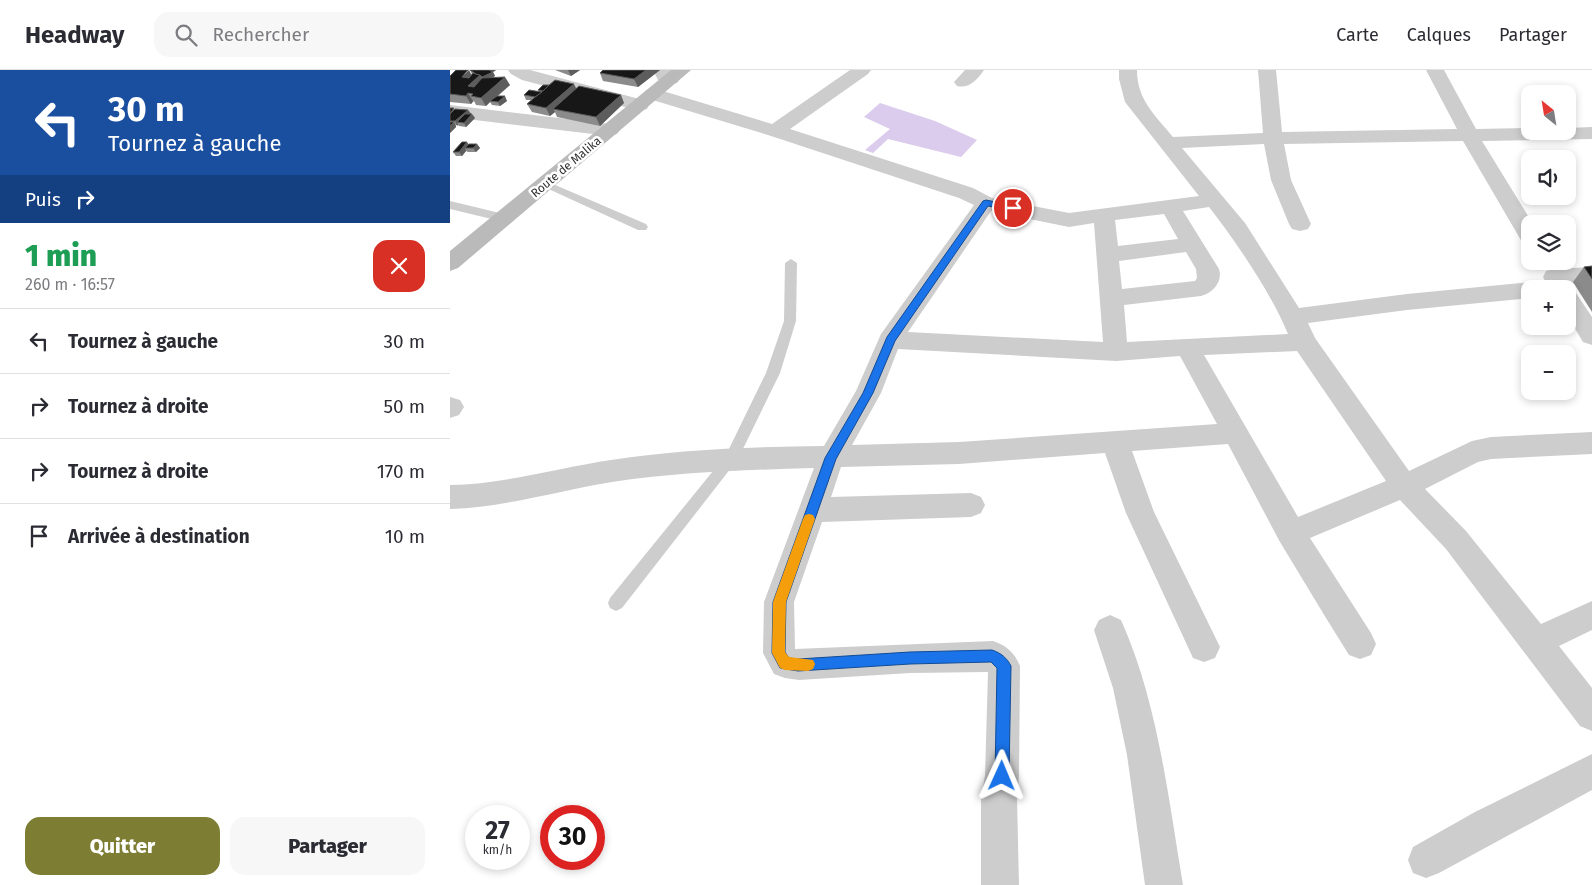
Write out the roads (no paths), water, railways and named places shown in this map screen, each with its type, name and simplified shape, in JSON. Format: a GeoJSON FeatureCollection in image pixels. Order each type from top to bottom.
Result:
{"type":"FeatureCollection","features":[{"type":"Feature","properties":{"kind":"main road","name":"Route de Malika"},"geometry":{"type":"LineString","coordinates":[[450,263],[610,130],[673,73]]}},
{"type":"Feature","properties":{"kind":"street"},"geometry":{"type":"LineString","coordinates":[[516,70],[528,76],[646,99],[775,131],[896,172],[966,193],[986,202],[1069,220],[1214,200]]}},
{"type":"Feature","properties":{"kind":"street"},"geometry":{"type":"LineString","coordinates":[[775,131],[862,70]]}},
{"type":"Feature","properties":{"kind":"street"},"geometry":{"type":"LineString","coordinates":[[1128,70],[1128,79],[1134,102],[1237,228],[1293,317],[1304,342],[1404,486],[1456,540],[1537,641],[1592,714]]}},
{"type":"Feature","properties":{"kind":"street"},"geometry":{"type":"LineString","coordinates":[[1267,70],[1272,138],[1282,180],[1300,224]]}},
{"type":"Feature","properties":{"kind":"street"},"geometry":{"type":"LineString","coordinates":[[1434,70],[1470,136],[1521,222]]}},
{"type":"Feature","properties":{"kind":"street"},"geometry":{"type":"LineString","coordinates":[[450,111],[610,130]]}},
{"type":"Feature","properties":{"kind":"street"},"geometry":{"type":"LineString","coordinates":[[1168,143],[1272,138],[1592,133]]}},
{"type":"Feature","properties":{"kind":"street"},"geometry":{"type":"LineString","coordinates":[[986,202],[890,340],[868,393],[830,458],[779,602],[779,653],[785,663],[798,665],[910,658],[992,656],[1004,666],[1002,776],[999,798],[1000,885]]}},
{"type":"Feature","properties":{"kind":"street"},"geometry":{"type":"LineString","coordinates":[[1112,298],[1201,288],[1209,281],[1210,275],[1170,207]]}},
{"type":"Feature","properties":{"kind":"street"},"geometry":{"type":"LineString","coordinates":[[1104,216],[1116,352]]}},
{"type":"Feature","properties":{"kind":"street"},"geometry":{"type":"LineString","coordinates":[[1108,255],[1193,244]]}},
{"type":"Feature","properties":{"kind":"street"},"geometry":{"type":"LineString","coordinates":[[1572,280],[1592,275]]}},
{"type":"Feature","properties":{"kind":"street"},"geometry":{"type":"LineString","coordinates":[[1293,317],[1407,302],[1521,291]]}},
{"type":"Feature","properties":{"kind":"street"},"geometry":{"type":"LineString","coordinates":[[1576,312],[1592,335]]}},
{"type":"Feature","properties":{"kind":"street"},"geometry":{"type":"LineString","coordinates":[[890,340],[1116,352],[1154,348],[1304,342]]}},
{"type":"Feature","properties":{"kind":"street"},"geometry":{"type":"LineString","coordinates":[[1188,348],[1237,433],[1290,533],[1321,586],[1360,644]]}},
{"type":"Feature","properties":{"kind":"street"},"geometry":{"type":"LineString","coordinates":[[450,497],[483,496],[612,471],[731,459],[830,458],[959,453],[1237,433]]}},
{"type":"Feature","properties":{"kind":"street"},"geometry":{"type":"LineString","coordinates":[[1115,442],[1140,513],[1204,646]]}},
{"type":"Feature","properties":{"kind":"street"},"geometry":{"type":"LineString","coordinates":[[1290,533],[1404,486],[1472,452],[1491,448],[1592,443]]}},
{"type":"Feature","properties":{"kind":"street"},"geometry":{"type":"LineString","coordinates":[[812,510],[970,505]]}},
{"type":"Feature","properties":{"kind":"street"},"geometry":{"type":"LineString","coordinates":[[1537,641],[1592,615]]}},
{"type":"Feature","properties":{"kind":"street"},"geometry":{"type":"LineString","coordinates":[[1110,630],[1129,688],[1144,755],[1164,885]]}},
{"type":"Feature","properties":{"kind":"street"},"geometry":{"type":"LineString","coordinates":[[1426,860],[1488,825],[1592,771]]}},
{"type":"Feature","properties":{"kind":"lane"},"geometry":{"type":"LineString","coordinates":[[546,184],[642,227]]}},
{"type":"Feature","properties":{"kind":"lane"},"geometry":{"type":"LineString","coordinates":[[450,205],[504,218]]}},
{"type":"Feature","properties":{"kind":"lane"},"geometry":{"type":"LineString","coordinates":[[616,603],[731,459],[773,373],[790,321],[791,263]]}}]}
